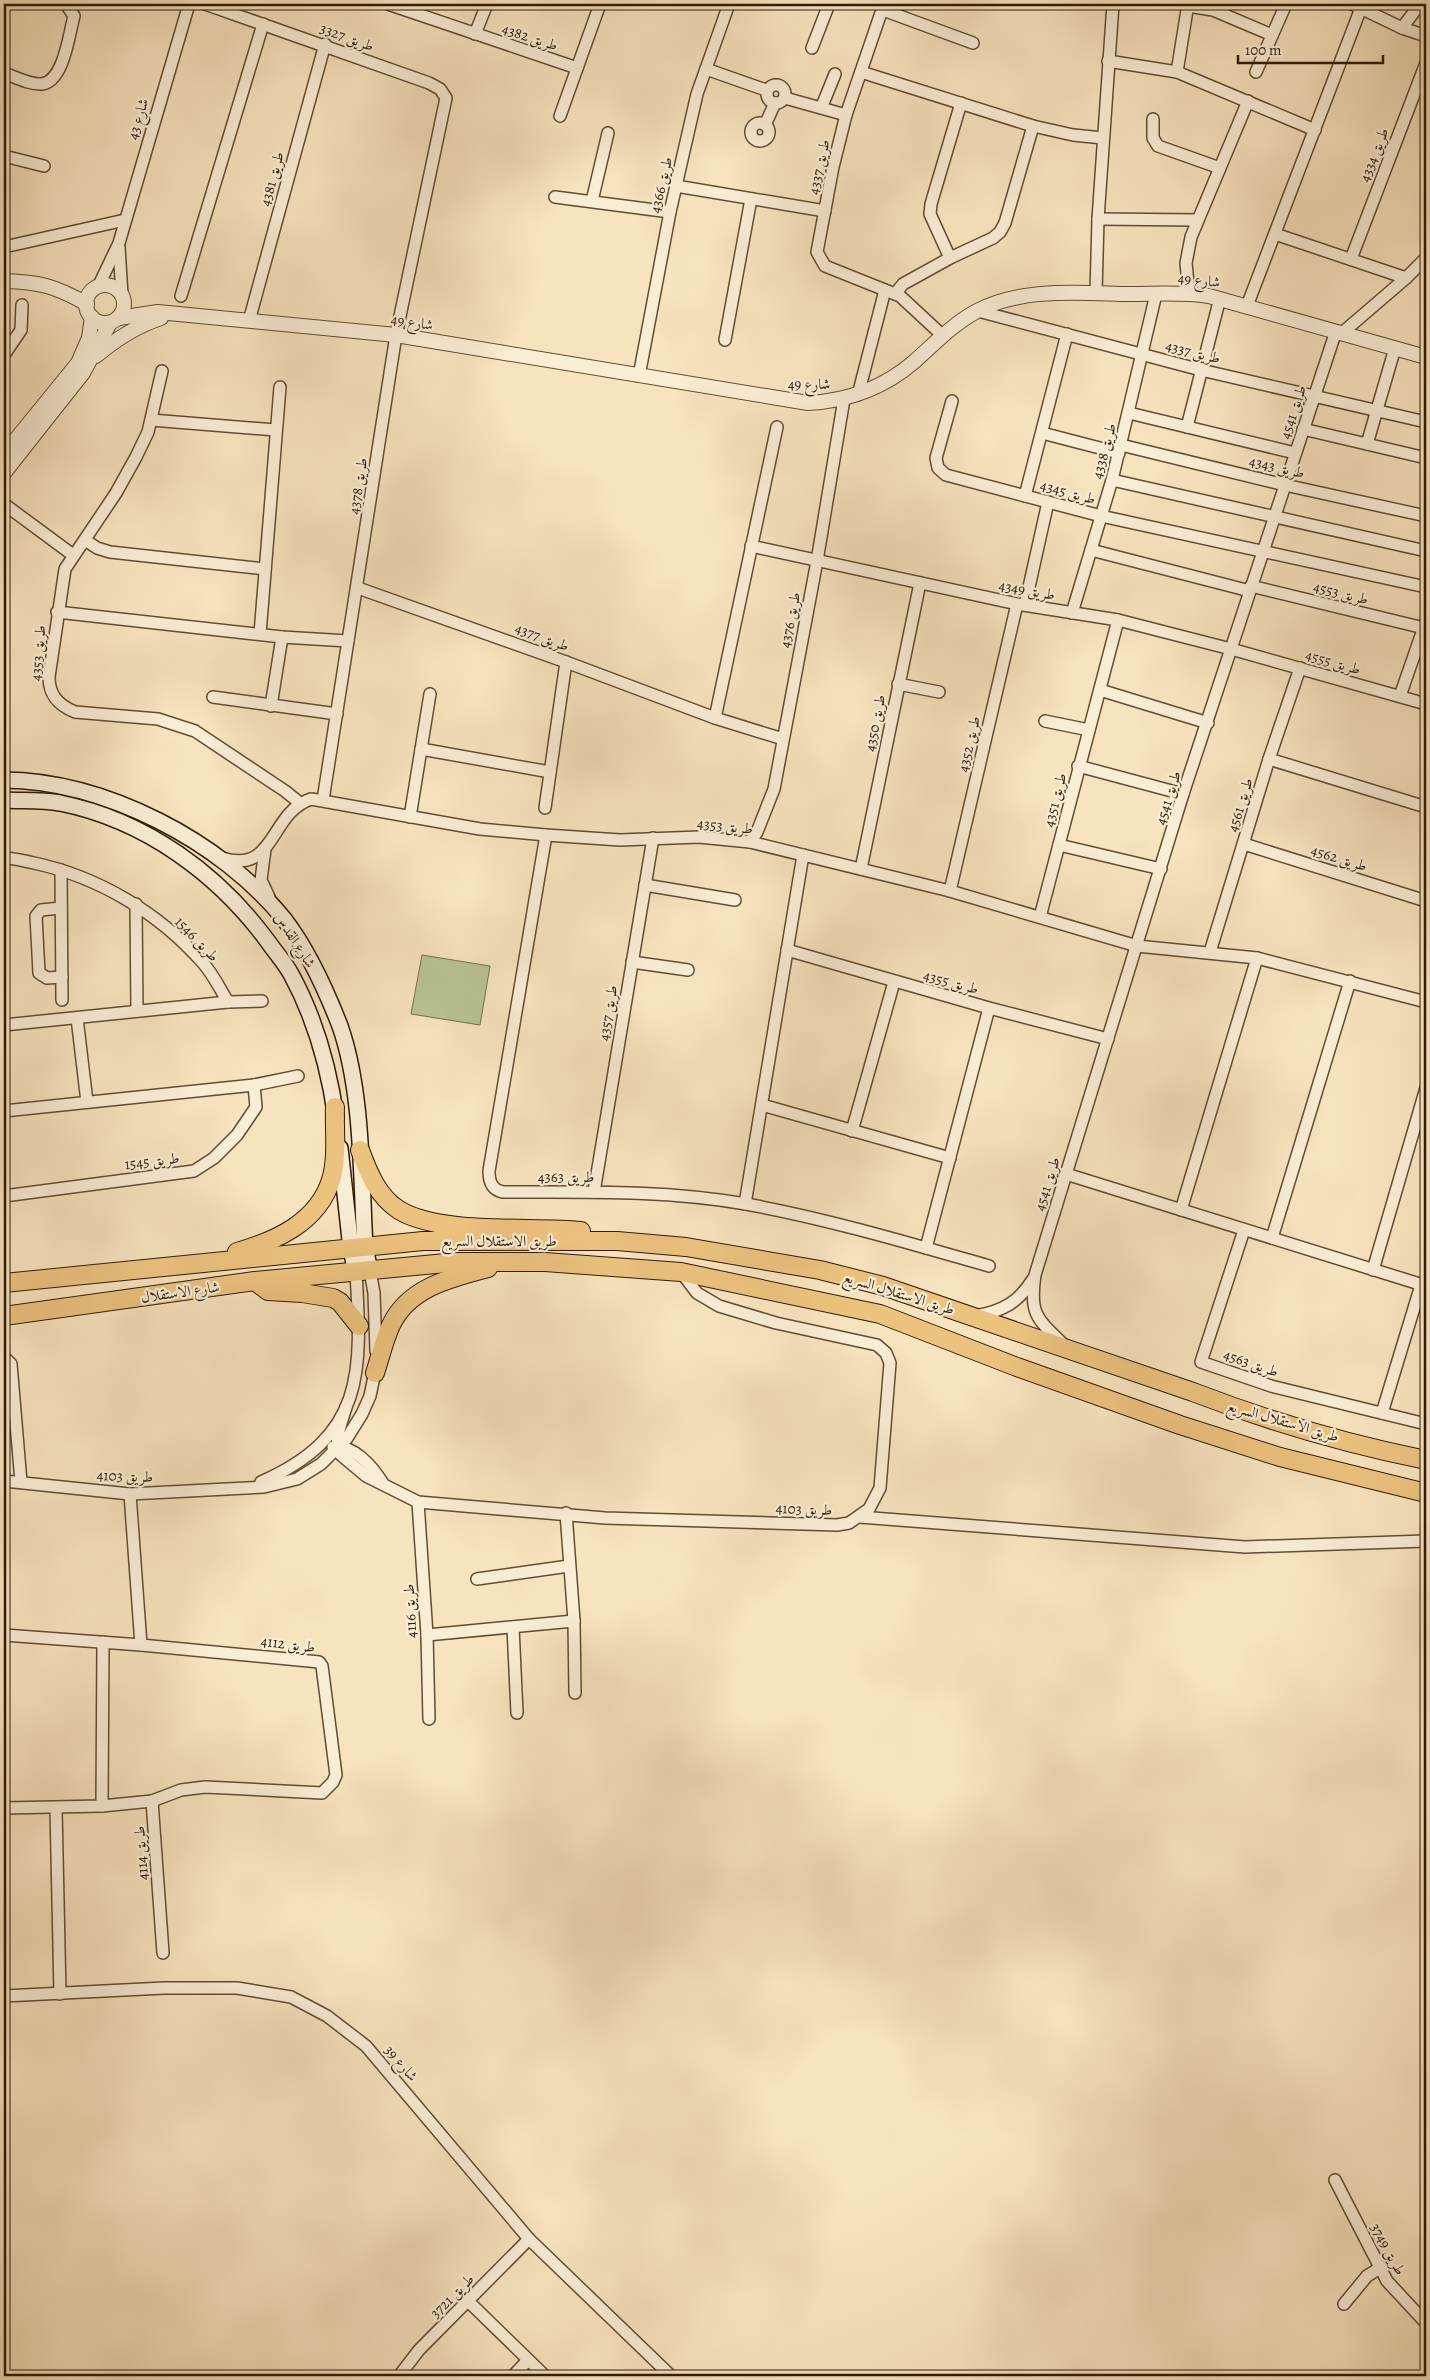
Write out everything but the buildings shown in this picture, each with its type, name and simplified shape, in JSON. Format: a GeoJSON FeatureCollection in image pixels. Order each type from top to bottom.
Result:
{"type":"FeatureCollection","features":[{"type":"Feature","properties":{"kind":"main road","name":"شارع القدس"},"geometry":{"type":"LineString","coordinates":[[4,780],[59,787],[114,801],[163,822],[218,856],[236,870],[285,920],[312,962],[340,1027],[357,1102],[360,1150],[358,1248]]}},
{"type":"Feature","properties":{"kind":"main road","name":"شارع القدس"},"geometry":{"type":"LineString","coordinates":[[4,800],[59,803],[109,816],[154,838],[210,876],[250,917],[291,973],[318,1034],[334,1107],[363,1272]]}},
{"type":"Feature","properties":{"kind":"main road"},"geometry":{"type":"LineString","coordinates":[[218,1262],[237,1252],[261,1245],[281,1236],[302,1222],[320,1202],[331,1180],[334,1107]]}},
{"type":"Feature","properties":{"kind":"main road"},"geometry":{"type":"LineString","coordinates":[[360,1150],[374,1184],[398,1210],[421,1220],[456,1225],[549,1228],[594,1232],[617,1241]]}},
{"type":"Feature","properties":{"kind":"main road","name":"طريق الاستقلال السريع"},"geometry":{"type":"LineString","coordinates":[[358,1248],[455,1240],[617,1241],[686,1247],[820,1270],[883,1286],[1242,1411],[1393,1453],[1426,1460]]}},
{"type":"Feature","properties":{"kind":"main road","name":"شارع الاستقلال"},"geometry":{"type":"LineString","coordinates":[[4,1283],[358,1248]]}},
{"type":"Feature","properties":{"kind":"main road"},"geometry":{"type":"LineString","coordinates":[[376,1373],[391,1325],[398,1314],[413,1298],[442,1281],[511,1260]]}},
{"type":"Feature","properties":{"kind":"main road","name":"طريق الاستقلال السريع"},"geometry":{"type":"LineString","coordinates":[[363,1272],[457,1262],[511,1260],[681,1272],[880,1314],[1017,1368],[1180,1425],[1280,1457],[1426,1493]]}},
{"type":"Feature","properties":{"kind":"main road","name":"شارع الاستقلال"},"geometry":{"type":"LineString","coordinates":[[4,1316],[255,1282],[363,1272]]}},
{"type":"Feature","properties":{"kind":"main road"},"geometry":{"type":"LineString","coordinates":[[255,1282],[268,1291],[332,1298],[340,1302],[359,1326]]}},
{"type":"Feature","properties":{"kind":"street"},"geometry":{"type":"LineString","coordinates":[[4,73],[34,83],[41,84],[52,81],[59,71],[74,16],[66,4]]}},
{"type":"Feature","properties":{"kind":"street","name":"شارع 43"},"geometry":{"type":"LineString","coordinates":[[97,288],[119,243],[189,4]]}},
{"type":"Feature","properties":{"kind":"street","name":"طريق 3327"},"geometry":{"type":"LineString","coordinates":[[205,4],[325,44],[429,83],[440,89],[446,98],[396,335]]}},
{"type":"Feature","properties":{"kind":"street","name":"طريق 4382"},"geometry":{"type":"LineString","coordinates":[[388,4],[577,68]]}},
{"type":"Feature","properties":{"kind":"street"},"geometry":{"type":"LineString","coordinates":[[475,34],[487,4]]}},
{"type":"Feature","properties":{"kind":"street"},"geometry":{"type":"LineString","coordinates":[[560,116],[600,4]]}},
{"type":"Feature","properties":{"kind":"street","name":"طريق 4366"},"geometry":{"type":"LineString","coordinates":[[640,376],[670,212],[697,94],[729,4]]}},
{"type":"Feature","properties":{"kind":"street"},"geometry":{"type":"LineString","coordinates":[[812,48],[829,4]]}},
{"type":"Feature","properties":{"kind":"street"},"geometry":{"type":"LineString","coordinates":[[1096,293],[1098,219],[1113,4]]}},
{"type":"Feature","properties":{"kind":"street"},"geometry":{"type":"LineString","coordinates":[[1256,72],[1286,4]]}},
{"type":"Feature","properties":{"kind":"street"},"geometry":{"type":"LineString","coordinates":[[1402,28],[1420,4]]}},
{"type":"Feature","properties":{"kind":"street"},"geometry":{"type":"LineString","coordinates":[[1177,72],[1188,5],[1213,10],[1272,35]]}},
{"type":"Feature","properties":{"kind":"street"},"geometry":{"type":"LineString","coordinates":[[1247,306],[1315,130],[1356,6],[1402,28],[1426,36]]}},
{"type":"Feature","properties":{"kind":"street"},"geometry":{"type":"LineString","coordinates":[[884,7],[972,43]]}},
{"type":"Feature","properties":{"kind":"street","name":"طريق 4337"},"geometry":{"type":"LineString","coordinates":[[884,7],[846,115],[825,210],[818,252],[825,266],[904,299],[942,335]]}},
{"type":"Feature","properties":{"kind":"street"},"geometry":{"type":"LineString","coordinates":[[181,296],[263,24]]}},
{"type":"Feature","properties":{"kind":"street","name":"طريق 4381"},"geometry":{"type":"LineString","coordinates":[[249,321],[325,44]]}},
{"type":"Feature","properties":{"kind":"street"},"geometry":{"type":"LineString","coordinates":[[1108,61],[1177,72],[1315,130]]}},
{"type":"Feature","properties":{"kind":"street","name":"طريق 4334"},"geometry":{"type":"LineString","coordinates":[[1351,259],[1426,63]]}},
{"type":"Feature","properties":{"kind":"street"},"geometry":{"type":"LineString","coordinates":[[706,69],[766,90],[770,100],[822,106],[846,115]]}},
{"type":"Feature","properties":{"kind":"street"},"geometry":{"type":"LineString","coordinates":[[861,72],[1033,126],[1073,135],[1103,138]]}},
{"type":"Feature","properties":{"kind":"street"},"geometry":{"type":"LineString","coordinates":[[822,106],[835,74]]}},
{"type":"Feature","properties":{"kind":"street"},"geometry":{"type":"LineString","coordinates":[[765,124],[780,100]]}},
{"type":"Feature","properties":{"kind":"street"},"geometry":{"type":"LineString","coordinates":[[1189,294],[1188,250],[1197,220],[1248,101]]}},
{"type":"Feature","properties":{"kind":"street"},"geometry":{"type":"LineString","coordinates":[[950,258],[930,214],[931,204],[960,103]]}},
{"type":"Feature","properties":{"kind":"street"},"geometry":{"type":"LineString","coordinates":[[1154,119],[1153,138],[1158,146],[1220,168]]}},
{"type":"Feature","properties":{"kind":"street"},"geometry":{"type":"LineString","coordinates":[[858,395],[890,292],[950,258],[993,238],[1003,228],[1033,126]]}},
{"type":"Feature","properties":{"kind":"street"},"geometry":{"type":"LineString","coordinates":[[592,201],[608,133]]}},
{"type":"Feature","properties":{"kind":"street"},"geometry":{"type":"LineString","coordinates":[[4,156],[44,166]]}},
{"type":"Feature","properties":{"kind":"street"},"geometry":{"type":"LineString","coordinates":[[676,186],[825,210]]}},
{"type":"Feature","properties":{"kind":"street"},"geometry":{"type":"LineString","coordinates":[[555,197],[670,212]]}},
{"type":"Feature","properties":{"kind":"street"},"geometry":{"type":"LineString","coordinates":[[725,340],[751,199]]}},
{"type":"Feature","properties":{"kind":"street"},"geometry":{"type":"LineString","coordinates":[[1098,219],[1197,220]]}},
{"type":"Feature","properties":{"kind":"street"},"geometry":{"type":"LineString","coordinates":[[4,247],[125,220]]}},
{"type":"Feature","properties":{"kind":"street"},"geometry":{"type":"LineString","coordinates":[[1275,234],[1406,278]]}},
{"type":"Feature","properties":{"kind":"street","name":"شارع 43"},"geometry":{"type":"LineString","coordinates":[[119,243],[122,297]]}},
{"type":"Feature","properties":{"kind":"street"},"geometry":{"type":"LineString","coordinates":[[1339,332],[1406,278],[1426,258]]}},
{"type":"Feature","properties":{"kind":"street"},"geometry":{"type":"LineString","coordinates":[[4,281],[33,282],[58,288],[114,288],[122,297],[124,309],[114,320],[91,360],[4,472]]}},
{"type":"Feature","properties":{"kind":"street"},"geometry":{"type":"LineString","coordinates":[[4,454],[78,364],[89,338],[92,318],[86,304],[58,288]]}},
{"type":"Feature","properties":{"kind":"street"},"geometry":{"type":"LineString","coordinates":[[86,304],[90,294],[97,288]]}},
{"type":"Feature","properties":{"kind":"street","name":"شارع 49"},"geometry":{"type":"LineString","coordinates":[[122,297],[158,312],[396,335],[795,403],[820,403],[858,395],[896,376],[942,335],[978,311],[1013,297],[1043,294],[1189,294],[1220,298],[1426,358]]}},
{"type":"Feature","properties":{"kind":"street","name":"طريق 4338"},"geometry":{"type":"LineString","coordinates":[[1072,613],[1112,480],[1156,294]]}},
{"type":"Feature","properties":{"kind":"street"},"geometry":{"type":"LineString","coordinates":[[1187,427],[1220,298]]}},
{"type":"Feature","properties":{"kind":"street"},"geometry":{"type":"LineString","coordinates":[[4,355],[21,330],[22,305]]}},
{"type":"Feature","properties":{"kind":"street","name":"طريق 4337"},"geometry":{"type":"LineString","coordinates":[[978,311],[1201,370],[1426,422]]}},
{"type":"Feature","properties":{"kind":"street","name":"شارع 49"},"geometry":{"type":"LineString","coordinates":[[114,320],[158,312]]}},
{"type":"Feature","properties":{"kind":"street"},"geometry":{"type":"LineString","coordinates":[[91,360],[109,345],[145,323],[173,314]]}},
{"type":"Feature","properties":{"kind":"street"},"geometry":{"type":"LineString","coordinates":[[92,318],[104,323],[114,320]]}},
{"type":"Feature","properties":{"kind":"street","name":"طريق 4541"},"geometry":{"type":"LineString","coordinates":[[1035,1275],[1184,794],[1314,396],[1339,332]]}},
{"type":"Feature","properties":{"kind":"street"},"geometry":{"type":"LineString","coordinates":[[1025,496],[1068,334]]}},
{"type":"Feature","properties":{"kind":"street","name":"طريق 4378"},"geometry":{"type":"LineString","coordinates":[[322,800],[358,588],[396,335]]}},
{"type":"Feature","properties":{"kind":"street"},"geometry":{"type":"LineString","coordinates":[[1367,444],[1395,348]]}},
{"type":"Feature","properties":{"kind":"street","name":"طريق 4353"},"geometry":{"type":"LineString","coordinates":[[162,371],[151,420],[130,469],[85,540],[73,555],[63,577],[49,685],[56,700],[64,708],[75,712],[158,720],[195,731],[300,803],[311,799],[322,800],[480,829],[546,835],[620,840],[699,837],[750,842],[950,891],[1137,946]]}},
{"type":"Feature","properties":{"kind":"street"},"geometry":{"type":"LineString","coordinates":[[260,634],[280,387]]}},
{"type":"Feature","properties":{"kind":"street","name":"طريق 4376"},"geometry":{"type":"LineString","coordinates":[[750,842],[757,832],[774,789],[817,561],[844,399]]}},
{"type":"Feature","properties":{"kind":"street","name":"طريق 4345"},"geometry":{"type":"LineString","coordinates":[[952,400],[936,458],[938,468],[946,475],[1101,516],[1426,587]]}},
{"type":"Feature","properties":{"kind":"street"},"geometry":{"type":"LineString","coordinates":[[1129,413],[1295,453]]}},
{"type":"Feature","properties":{"kind":"street"},"geometry":{"type":"LineString","coordinates":[[151,420],[276,430]]}},
{"type":"Feature","properties":{"kind":"street"},"geometry":{"type":"LineString","coordinates":[[715,718],[777,427]]}},
{"type":"Feature","properties":{"kind":"street"},"geometry":{"type":"LineString","coordinates":[[1303,429],[1426,458]]}},
{"type":"Feature","properties":{"kind":"street","name":"طريق 4343"},"geometry":{"type":"LineString","coordinates":[[1042,433],[1426,516]]}},
{"type":"Feature","properties":{"kind":"street"},"geometry":{"type":"LineString","coordinates":[[1112,480],[1426,551]]}},
{"type":"Feature","properties":{"kind":"street","name":"طريق 4352"},"geometry":{"type":"LineString","coordinates":[[950,891],[1048,502]]}},
{"type":"Feature","properties":{"kind":"street"},"geometry":{"type":"LineString","coordinates":[[7,507],[73,555]]}},
{"type":"Feature","properties":{"kind":"street"},"geometry":{"type":"LineString","coordinates":[[85,540],[97,548],[110,552],[265,569]]}},
{"type":"Feature","properties":{"kind":"street","name":"طريق 4349"},"geometry":{"type":"LineString","coordinates":[[751,546],[1021,605],[1118,620],[1231,649]]}},
{"type":"Feature","properties":{"kind":"street","name":"طريق 4553"},"geometry":{"type":"LineString","coordinates":[[1091,550],[1251,588],[1425,624]]}},
{"type":"Feature","properties":{"kind":"street","name":"طريق 4350"},"geometry":{"type":"LineString","coordinates":[[861,869],[920,583]]}},
{"type":"Feature","properties":{"kind":"street","name":"طريق 4377"},"geometry":{"type":"LineString","coordinates":[[358,588],[566,662],[715,718],[783,739]]}},
{"type":"Feature","properties":{"kind":"street"},"geometry":{"type":"LineString","coordinates":[[57,612],[260,634],[348,641]]}},
{"type":"Feature","properties":{"kind":"street","name":"طريق 4351"},"geometry":{"type":"LineString","coordinates":[[1040,917],[1078,766],[1118,620]]}},
{"type":"Feature","properties":{"kind":"street"},"geometry":{"type":"LineString","coordinates":[[1400,696],[1425,624]]}},
{"type":"Feature","properties":{"kind":"street"},"geometry":{"type":"LineString","coordinates":[[271,706],[282,636]]}},
{"type":"Feature","properties":{"kind":"street","name":"طريق 4555"},"geometry":{"type":"LineString","coordinates":[[1231,649],[1426,704]]}},
{"type":"Feature","properties":{"kind":"street"},"geometry":{"type":"LineString","coordinates":[[545,808],[566,662]]}},
{"type":"Feature","properties":{"kind":"street","name":"طريق 4561"},"geometry":{"type":"LineString","coordinates":[[1210,952],[1269,759],[1300,668]]}},
{"type":"Feature","properties":{"kind":"street"},"geometry":{"type":"LineString","coordinates":[[898,684],[939,692]]}},
{"type":"Feature","properties":{"kind":"street"},"geometry":{"type":"LineString","coordinates":[[1100,690],[1208,724]]}},
{"type":"Feature","properties":{"kind":"street"},"geometry":{"type":"LineString","coordinates":[[410,817],[430,694]]}},
{"type":"Feature","properties":{"kind":"street"},"geometry":{"type":"LineString","coordinates":[[213,697],[337,714]]}},
{"type":"Feature","properties":{"kind":"street"},"geometry":{"type":"LineString","coordinates":[[1045,721],[1089,730]]}},
{"type":"Feature","properties":{"kind":"street"},"geometry":{"type":"LineString","coordinates":[[421,749],[550,772]]}},
{"type":"Feature","properties":{"kind":"street"},"geometry":{"type":"LineString","coordinates":[[1269,759],[1426,807]]}},
{"type":"Feature","properties":{"kind":"street"},"geometry":{"type":"LineString","coordinates":[[1078,766],[1184,794]]}},
{"type":"Feature","properties":{"kind":"street"},"geometry":{"type":"LineString","coordinates":[[218,856],[233,861],[252,859],[265,849],[286,816],[300,803]]}},
{"type":"Feature","properties":{"kind":"street","name":"طريق 4363"},"geometry":{"type":"LineString","coordinates":[[546,835],[489,1177],[494,1189],[503,1192],[652,1194],[745,1204],[862,1230],[989,1266]]}},
{"type":"Feature","properties":{"kind":"street","name":"طريق 4357"},"geometry":{"type":"LineString","coordinates":[[594,1192],[652,838]]}},
{"type":"Feature","properties":{"kind":"street","name":"طريق 4562"},"geometry":{"type":"LineString","coordinates":[[1244,844],[1426,901]]}},
{"type":"Feature","properties":{"kind":"street"},"geometry":{"type":"LineString","coordinates":[[1059,845],[1161,869]]}},
{"type":"Feature","properties":{"kind":"street"},"geometry":{"type":"LineString","coordinates":[[265,849],[261,880],[264,888],[285,920]]}},
{"type":"Feature","properties":{"kind":"street"},"geometry":{"type":"LineString","coordinates":[[745,1204],[803,855]]}},
{"type":"Feature","properties":{"kind":"street","name":"طريق 1546"},"geometry":{"type":"LineString","coordinates":[[4,858],[61,870],[108,889],[136,904],[171,932],[204,964],[228,1002]]}},
{"type":"Feature","properties":{"kind":"street"},"geometry":{"type":"LineString","coordinates":[[61,870],[62,1000]]}},
{"type":"Feature","properties":{"kind":"street"},"geometry":{"type":"LineString","coordinates":[[645,885],[735,900]]}},
{"type":"Feature","properties":{"kind":"street"},"geometry":{"type":"LineString","coordinates":[[136,904],[137,1011]]}},
{"type":"Feature","properties":{"kind":"street"},"geometry":{"type":"LineString","coordinates":[[61,908],[43,909],[38,911],[36,916],[39,973],[47,978],[62,977]]}},
{"type":"Feature","properties":{"kind":"street"},"geometry":{"type":"LineString","coordinates":[[1137,946],[1257,958],[1426,1002]]}},
{"type":"Feature","properties":{"kind":"street","name":"طريق 4355"},"geometry":{"type":"LineString","coordinates":[[788,950],[894,982],[1108,1039]]}},
{"type":"Feature","properties":{"kind":"street"},"geometry":{"type":"LineString","coordinates":[[1181,1210],[1257,958]]}},
{"type":"Feature","properties":{"kind":"street"},"geometry":{"type":"LineString","coordinates":[[632,962],[688,970]]}},
{"type":"Feature","properties":{"kind":"street"},"geometry":{"type":"LineString","coordinates":[[1272,1238],[1350,981]]}},
{"type":"Feature","properties":{"kind":"street"},"geometry":{"type":"LineString","coordinates":[[852,1131],[894,982]]}},
{"type":"Feature","properties":{"kind":"street"},"geometry":{"type":"LineString","coordinates":[[4,1026],[228,1002],[262,1002]]}},
{"type":"Feature","properties":{"kind":"street"},"geometry":{"type":"LineString","coordinates":[[926,1248],[989,1008]]}},
{"type":"Feature","properties":{"kind":"street"},"geometry":{"type":"LineString","coordinates":[[77,1018],[87,1102]]}},
{"type":"Feature","properties":{"kind":"street"},"geometry":{"type":"LineString","coordinates":[[4,1111],[254,1085],[298,1076]]}},
{"type":"Feature","properties":{"kind":"street","name":"طريق 1545"},"geometry":{"type":"LineString","coordinates":[[4,1196],[194,1171],[214,1158],[238,1135],[256,1107],[254,1085]]}},
{"type":"Feature","properties":{"kind":"street"},"geometry":{"type":"LineString","coordinates":[[1373,1270],[1426,1088]]}},
{"type":"Feature","properties":{"kind":"street"},"geometry":{"type":"LineString","coordinates":[[762,1105],[950,1158]]}},
{"type":"Feature","properties":{"kind":"street"},"geometry":{"type":"LineString","coordinates":[[1066,1174],[1424,1286],[1382,1413]]}},
{"type":"Feature","properties":{"kind":"street","name":"طريق 4563"},"geometry":{"type":"LineString","coordinates":[[1244,1230],[1201,1362],[1271,1386],[1426,1424]]}},
{"type":"Feature","properties":{"kind":"street","name":"طريق 4103"},"geometry":{"type":"LineString","coordinates":[[246,1489],[283,1472],[316,1449],[332,1431],[346,1407],[355,1387],[358,1368],[363,1272]]}},
{"type":"Feature","properties":{"kind":"street","name":"طريق 4103"},"geometry":{"type":"LineString","coordinates":[[4,1481],[130,1494],[246,1489],[264,1487],[296,1479],[321,1464],[338,1447],[362,1414],[370,1396],[376,1373],[377,1338],[363,1272]]}},
{"type":"Feature","properties":{"kind":"street"},"geometry":{"type":"LineString","coordinates":[[681,1272],[696,1294],[719,1306],[776,1323],[877,1345],[886,1353],[890,1363],[880,1488],[869,1509],[860,1517]]}},
{"type":"Feature","properties":{"kind":"street"},"geometry":{"type":"LineString","coordinates":[[972,1316],[994,1313],[1013,1304],[1021,1296],[1035,1275]]}},
{"type":"Feature","properties":{"kind":"street"},"geometry":{"type":"LineString","coordinates":[[1035,1275],[1032,1297],[1033,1306],[1041,1322],[1069,1350]]}},
{"type":"Feature","properties":{"kind":"street"},"geometry":{"type":"LineString","coordinates":[[4,1357],[11,1364],[20,1482]]}},
{"type":"Feature","properties":{"kind":"street"},"geometry":{"type":"LineString","coordinates":[[338,1447],[337,1437],[346,1407]]}},
{"type":"Feature","properties":{"kind":"street","name":"طريق 4103"},"geometry":{"type":"LineString","coordinates":[[316,1449],[347,1448],[374,1469],[382,1482],[398,1493],[418,1502],[566,1513],[605,1518],[837,1525],[860,1517]]}},
{"type":"Feature","properties":{"kind":"street"},"geometry":{"type":"LineString","coordinates":[[130,1494],[141,1644]]}},
{"type":"Feature","properties":{"kind":"street","name":"طريق 4116"},"geometry":{"type":"LineString","coordinates":[[418,1502],[427,1635],[429,1719]]}},
{"type":"Feature","properties":{"kind":"street"},"geometry":{"type":"LineString","coordinates":[[566,1513],[574,1621],[575,1693]]}},
{"type":"Feature","properties":{"kind":"street"},"geometry":{"type":"LineString","coordinates":[[860,1517],[1245,1547],[1426,1541]]}},
{"type":"Feature","properties":{"kind":"street"},"geometry":{"type":"LineString","coordinates":[[476,1579],[569,1566]]}},
{"type":"Feature","properties":{"kind":"street"},"geometry":{"type":"LineString","coordinates":[[427,1635],[574,1621]]}},
{"type":"Feature","properties":{"kind":"street"},"geometry":{"type":"LineString","coordinates":[[513,1627],[517,1712]]}},
{"type":"Feature","properties":{"kind":"street","name":"طريق 4112"},"geometry":{"type":"LineString","coordinates":[[4,1635],[141,1644],[320,1662],[336,1775],[333,1782],[322,1793],[197,1788],[174,1792],[152,1801]]}},
{"type":"Feature","properties":{"kind":"street"},"geometry":{"type":"LineString","coordinates":[[102,1806],[103,1642]]}},
{"type":"Feature","properties":{"kind":"street"},"geometry":{"type":"LineString","coordinates":[[4,1808],[102,1806],[152,1801]]}},
{"type":"Feature","properties":{"kind":"street","name":"طريق 4114"},"geometry":{"type":"LineString","coordinates":[[152,1801],[163,1953]]}},
{"type":"Feature","properties":{"kind":"street"},"geometry":{"type":"LineString","coordinates":[[56,1808],[60,1994]]}},
{"type":"Feature","properties":{"kind":"street","name":"شارع 39"},"geometry":{"type":"LineString","coordinates":[[4,1996],[164,1988],[237,1988],[291,1997],[327,2016],[366,2046],[529,2239],[671,2376]]}},
{"type":"Feature","properties":{"kind":"street","name":"طريق 3749"},"geometry":{"type":"LineString","coordinates":[[1335,2180],[1387,2281],[1426,2323]]}},
{"type":"Feature","properties":{"kind":"street","name":"طريق 3721"},"geometry":{"type":"LineString","coordinates":[[399,2376],[419,2350],[529,2239]]}},
{"type":"Feature","properties":{"kind":"street"},"geometry":{"type":"LineString","coordinates":[[1344,2304],[1367,2276],[1380,2268]]}},
{"type":"Feature","properties":{"kind":"street"},"geometry":{"type":"LineString","coordinates":[[468,2301],[545,2376]]}},
{"type":"Feature","properties":{"kind":"street"},"geometry":{"type":"LineString","coordinates":[[513,2376],[528,2360]]}},
{"type":"Feature","properties":{"kind":"green space"},"geometry":{"type":"Polygon","coordinates":[[[422,955],[490,966],[480,1025],[411,1014],[422,955]]]}}]}
